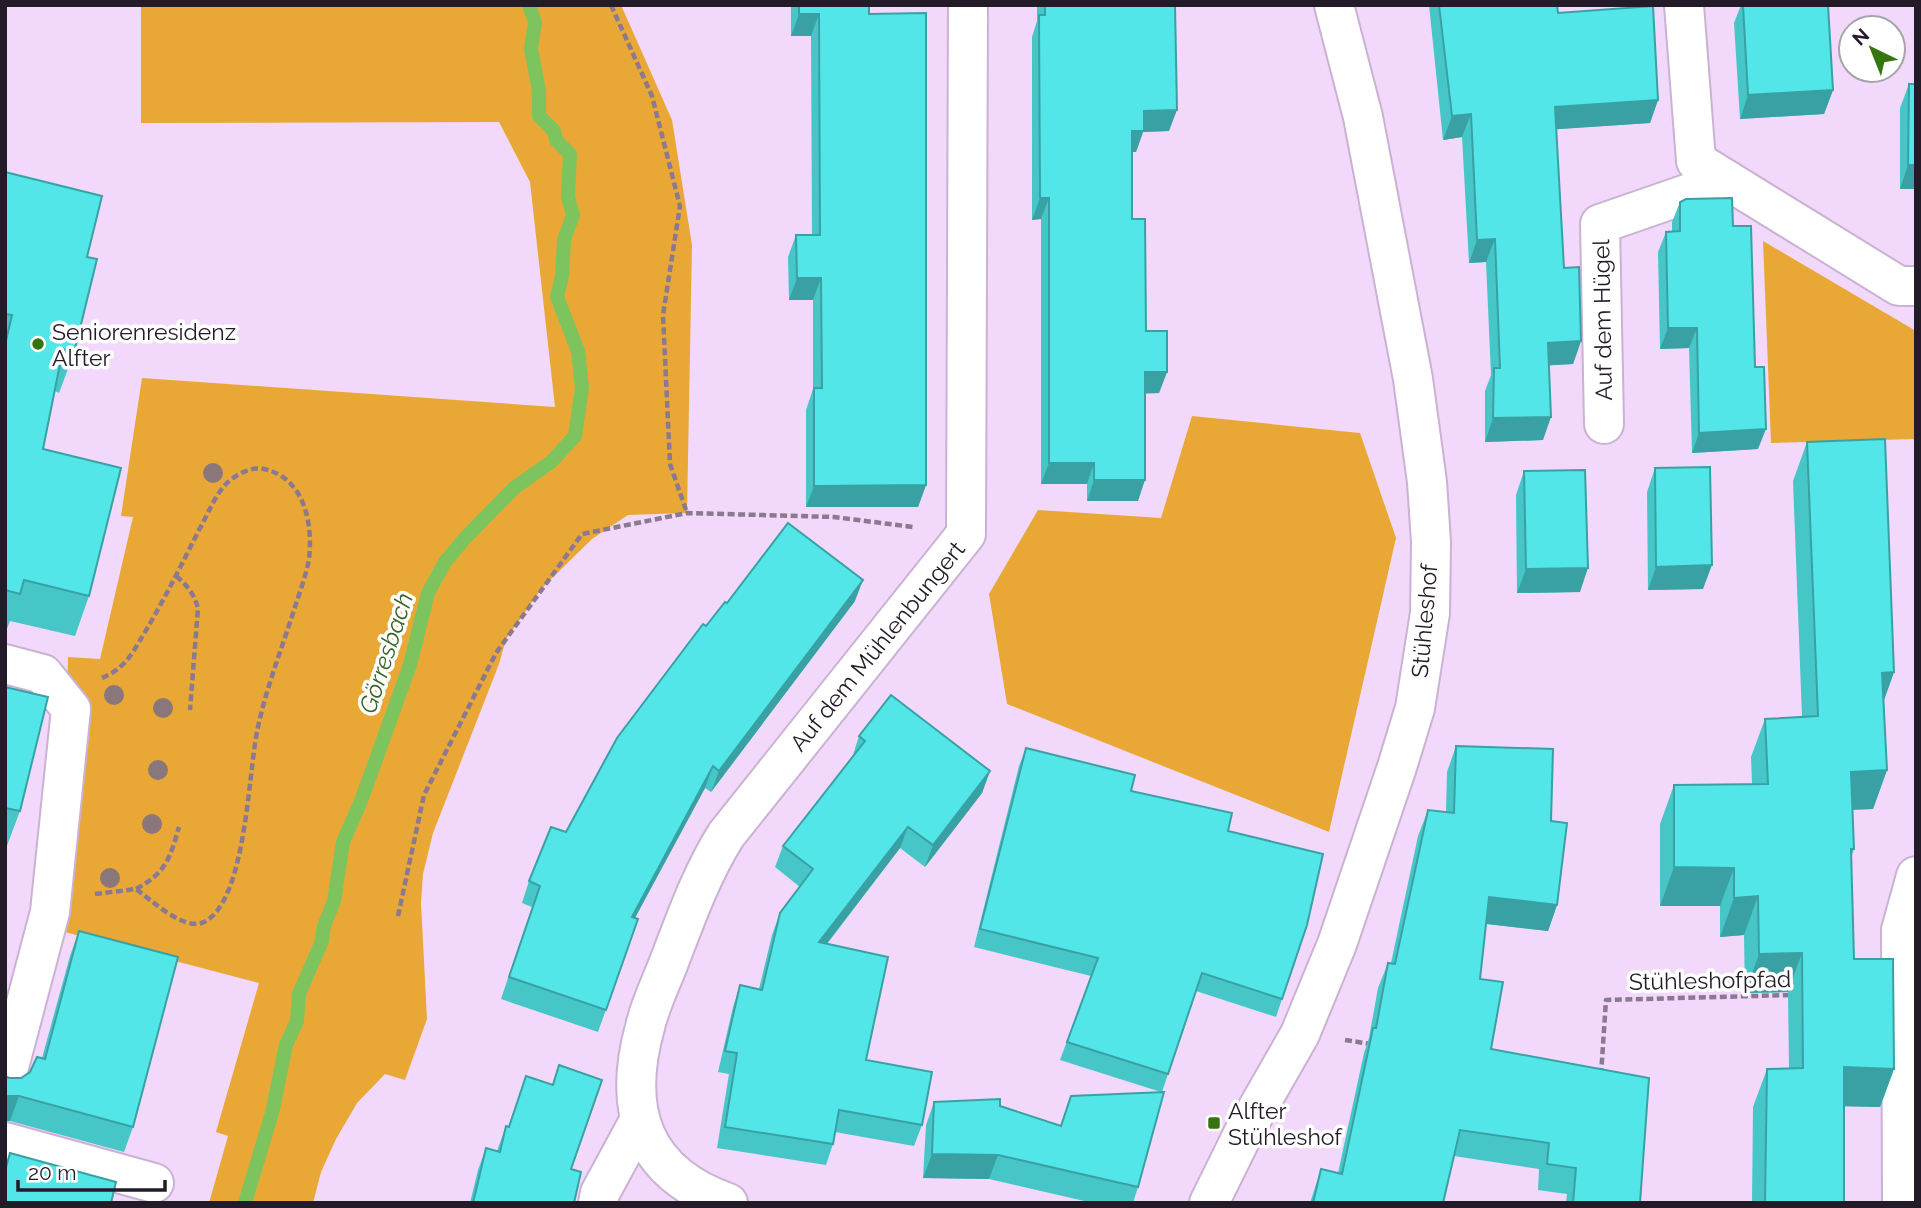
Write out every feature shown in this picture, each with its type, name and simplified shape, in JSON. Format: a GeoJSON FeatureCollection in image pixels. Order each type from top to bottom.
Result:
{"type":"FeatureCollection","features":[{"type":"Feature","properties":{"kind":"street","name":"Auf dem Mühlenbungert"},"geometry":{"type":"LineString","coordinates":[[728,1203],[687,1184],[659,1159],[646,1140],[639,1121],[637,1060],[645,1025],[708,865],[726,835],[966,534],[968,5]]}},
{"type":"Feature","properties":{"kind":"street","name":"Stühleshof"},"geometry":{"type":"LineString","coordinates":[[1209,1203],[1244,1132],[1300,1034],[1346,920],[1415,709],[1430,613],[1427,482],[1409,355],[1363,117],[1334,5]]}},
{"type":"Feature","properties":{"kind":"street"},"geometry":{"type":"LineString","coordinates":[[1684,5],[1696,161],[1899,286],[1916,286]]}},
{"type":"Feature","properties":{"kind":"street","name":"Auf dem Hügel"},"geometry":{"type":"LineString","coordinates":[[1604,424],[1600,224],[1727,180]]}},
{"type":"Feature","properties":{"kind":"street"},"geometry":{"type":"LineString","coordinates":[[5,664],[43,674],[71,709],[46,923],[5,1082]]}},
{"type":"Feature","properties":{"kind":"street"},"geometry":{"type":"LineString","coordinates":[[1902,1203],[1901,930],[1916,876]]}},
{"type":"Feature","properties":{"kind":"street"},"geometry":{"type":"LineString","coordinates":[[598,1203],[600,1193],[639,1121]]}},
{"type":"Feature","properties":{"kind":"street"},"geometry":{"type":"LineString","coordinates":[[5,1142],[154,1183]]}},
{"type":"Feature","properties":{"kind":"path"},"geometry":{"type":"LineString","coordinates":[[611,5],[652,96],[680,206],[663,315],[670,464],[687,513]]}},
{"type":"Feature","properties":{"kind":"path"},"geometry":{"type":"LineString","coordinates":[[58,691],[103,678],[121,667],[159,609],[212,504],[235,476],[255,468],[264,468],[279,474],[298,491],[308,517],[309,560],[260,719],[243,832],[227,898],[211,918],[195,925],[181,920],[136,889]]}},
{"type":"Feature","properties":{"kind":"path"},"geometry":{"type":"LineString","coordinates":[[398,916],[424,795],[496,653],[582,534],[687,513],[834,517],[966,534]]}},
{"type":"Feature","properties":{"kind":"path"},"geometry":{"type":"LineString","coordinates":[[176,576],[187,585],[198,608],[190,710]]}},
{"type":"Feature","properties":{"kind":"path"},"geometry":{"type":"LineString","coordinates":[[46,923],[91,895],[136,889],[153,879],[163,869],[172,851],[179,827]]}},
{"type":"Feature","properties":{"kind":"path","name":"Stühleshofpfad"},"geometry":{"type":"LineString","coordinates":[[1588,1074],[1601,1076],[1606,1000],[1793,995]]}},
{"type":"Feature","properties":{"kind":"path"},"geometry":{"type":"LineString","coordinates":[[1300,1034],[1382,1045]]}},
{"type":"Feature","properties":{"kind":"shaded area"},"geometry":{"type":"Polygon","coordinates":[[[141,5],[621,5],[672,120],[692,245],[687,513],[628,515],[592,539],[542,588],[506,639],[499,664],[433,833],[423,874],[421,903],[427,1019],[405,1080],[385,1074],[357,1103],[321,1172],[313,1203],[209,1203],[228,1136],[216,1132],[259,983],[61,931],[68,657],[100,659],[133,517],[121,516],[142,378],[555,407],[530,182],[499,122],[141,123],[141,5]]]}},
{"type":"Feature","properties":{"kind":"shaded area"},"geometry":{"type":"Polygon","coordinates":[[[1763,241],[1916,331],[1916,439],[1771,443],[1763,241]]]}},
{"type":"Feature","properties":{"kind":"shaded area"},"geometry":{"type":"Polygon","coordinates":[[[1192,416],[1360,433],[1396,538],[1329,832],[1007,704],[989,594],[1038,510],[1161,518],[1192,416]]]}},
{"type":"Feature","properties":{"kind":"building"},"geometry":{"type":"Polygon","coordinates":[[[799,5],[869,5],[869,14],[926,13],[926,485],[814,486],[814,388],[822,388],[821,278],[797,278],[796,235],[820,235],[819,14],[799,14],[799,5]]]}},
{"type":"Feature","properties":{"kind":"building"},"geometry":{"type":"Polygon","coordinates":[[[1045,5],[1175,5],[1177,110],[1144,111],[1144,131],[1132,131],[1132,219],[1145,219],[1146,331],[1167,331],[1167,372],[1145,372],[1145,480],[1094,480],[1094,463],[1049,463],[1049,198],[1040,198],[1039,15],[1045,15],[1045,5]]]}},
{"type":"Feature","properties":{"kind":"building"},"geometry":{"type":"Polygon","coordinates":[[[1439,5],[1557,5],[1558,13],[1653,6],[1658,100],[1555,107],[1564,268],[1579,267],[1581,341],[1548,343],[1551,417],[1493,418],[1494,368],[1500,368],[1495,239],[1477,240],[1471,114],[1452,116],[1439,5]]]}},
{"type":"Feature","properties":{"kind":"building"},"geometry":{"type":"Polygon","coordinates":[[[1743,5],[1828,5],[1833,90],[1748,95],[1743,5]]]}},
{"type":"Feature","properties":{"kind":"building"},"geometry":{"type":"Polygon","coordinates":[[[1909,84],[1916,84],[1916,165],[1908,165],[1909,84]]]}},
{"type":"Feature","properties":{"kind":"building"},"geometry":{"type":"Polygon","coordinates":[[[5,172],[102,196],[87,257],[97,259],[74,353],[63,349],[43,449],[121,468],[89,596],[24,580],[20,594],[5,590],[5,345],[12,315],[5,314],[5,172]]]}},
{"type":"Feature","properties":{"kind":"building"},"geometry":{"type":"Polygon","coordinates":[[[1732,198],[1733,226],[1751,226],[1755,367],[1764,367],[1766,429],[1699,433],[1697,328],[1668,328],[1666,232],[1680,231],[1680,202],[1686,199],[1732,198]]]}},
{"type":"Feature","properties":{"kind":"building"},"geometry":{"type":"Polygon","coordinates":[[[1885,439],[1894,672],[1882,673],[1887,770],[1851,772],[1854,849],[1851,849],[1854,959],[1893,959],[1894,1069],[1844,1067],[1844,1203],[1765,1203],[1767,1069],[1803,1068],[1802,953],[1759,954],[1758,896],[1734,898],[1734,868],[1674,867],[1674,785],[1768,784],[1765,719],[1818,716],[1807,442],[1885,439]]]}},
{"type":"Feature","properties":{"kind":"building"},"geometry":{"type":"Polygon","coordinates":[[[1710,467],[1712,565],[1656,567],[1655,468],[1710,467]]]}},
{"type":"Feature","properties":{"kind":"building"},"geometry":{"type":"Polygon","coordinates":[[[1585,470],[1588,568],[1526,569],[1524,471],[1585,470]]]}},
{"type":"Feature","properties":{"kind":"building"},"geometry":{"type":"Polygon","coordinates":[[[788,523],[863,580],[719,771],[713,766],[632,917],[638,919],[606,1010],[509,977],[540,886],[529,881],[551,827],[566,832],[617,738],[703,624],[706,626],[725,602],[727,603],[788,523]]]}},
{"type":"Feature","properties":{"kind":"building"},"geometry":{"type":"Polygon","coordinates":[[[5,687],[48,697],[20,811],[5,808],[5,687]]]}},
{"type":"Feature","properties":{"kind":"building"},"geometry":{"type":"Polygon","coordinates":[[[891,695],[990,771],[933,845],[908,827],[819,942],[888,957],[866,1060],[932,1072],[922,1125],[839,1110],[833,1144],[725,1127],[737,1053],[725,1051],[740,985],[762,990],[780,913],[813,869],[783,846],[865,741],[859,736],[891,695]]]}},
{"type":"Feature","properties":{"kind":"building"},"geometry":{"type":"Polygon","coordinates":[[[1456,746],[1553,749],[1551,821],[1567,823],[1557,905],[1489,897],[1480,979],[1503,982],[1491,1049],[1649,1078],[1640,1203],[1573,1203],[1576,1168],[1547,1164],[1549,1143],[1460,1130],[1443,1203],[1313,1203],[1321,1169],[1342,1174],[1373,1028],[1376,1028],[1388,963],[1395,964],[1428,810],[1454,813],[1456,746]]]}},
{"type":"Feature","properties":{"kind":"building"},"geometry":{"type":"Polygon","coordinates":[[[1026,748],[1135,775],[1131,791],[1232,813],[1228,831],[1323,854],[1307,925],[1282,999],[1202,973],[1168,1074],[1067,1042],[1098,958],[980,929],[1026,748]]]}},
{"type":"Feature","properties":{"kind":"building"},"geometry":{"type":"Polygon","coordinates":[[[79,931],[178,957],[133,1127],[19,1096],[5,1098],[5,1076],[21,1078],[30,1072],[37,1057],[45,1059],[79,931]]]}},
{"type":"Feature","properties":{"kind":"building"},"geometry":{"type":"Polygon","coordinates":[[[559,1065],[602,1080],[571,1169],[581,1172],[574,1203],[473,1203],[486,1148],[500,1152],[506,1126],[509,1127],[526,1076],[553,1085],[559,1065]]]}},
{"type":"Feature","properties":{"kind":"building"},"geometry":{"type":"Polygon","coordinates":[[[1164,1092],[1138,1187],[998,1155],[932,1154],[934,1102],[1000,1099],[1000,1106],[1061,1126],[1071,1096],[1164,1092]]]}},
{"type":"Feature","properties":{"kind":"building"},"geometry":{"type":"Polygon","coordinates":[[[10,1153],[116,1182],[111,1203],[5,1203],[5,1171],[10,1153]]]}},
{"type":"Feature","properties":{"kind":"waterway","name":"Görresbach"},"geometry":{"type":"LineString","coordinates":[[245,1203],[272,1113],[286,1045],[297,1021],[299,994],[322,941],[324,926],[334,901],[343,842],[361,801],[410,665],[428,593],[445,562],[466,537],[514,488],[551,462],[575,436],[582,388],[578,351],[557,297],[562,276],[564,240],[573,215],[568,197],[570,154],[556,140],[554,131],[539,116],[539,91],[531,49],[535,22],[529,5]]}},
{"type":"Feature","properties":{"kind":"place","name":"Seniorenresidenz Alfter"},"geometry":{"type":"Point","coordinates":[38,344]}},
{"type":"Feature","properties":{"kind":"place","name":"Alfter Stühleshof"},"geometry":{"type":"Point","coordinates":[1214,1123]}}]}
